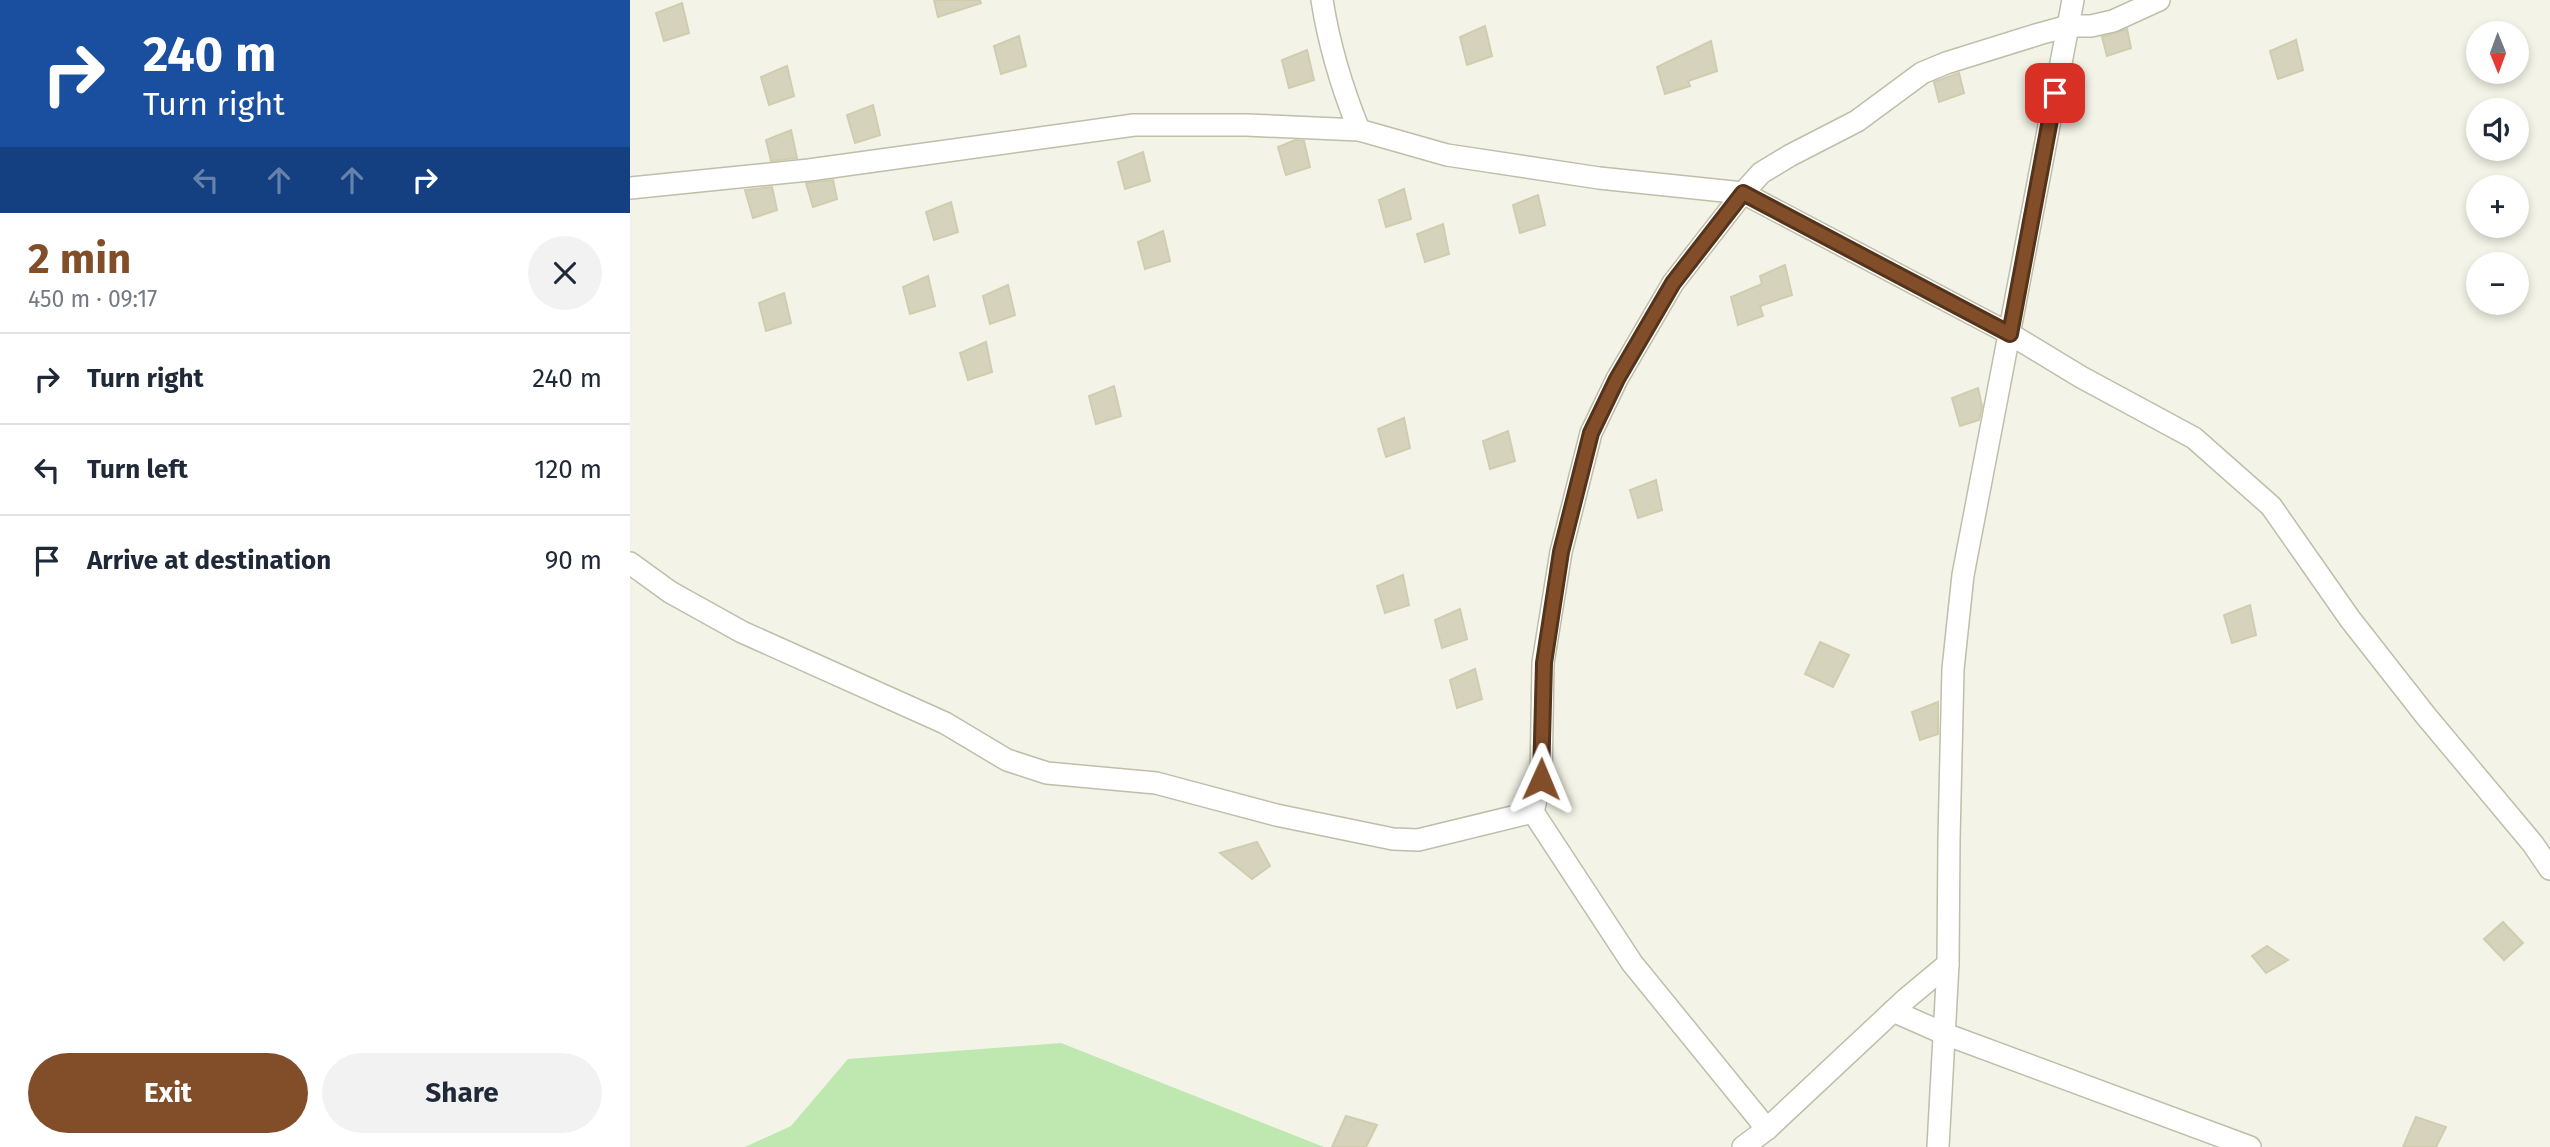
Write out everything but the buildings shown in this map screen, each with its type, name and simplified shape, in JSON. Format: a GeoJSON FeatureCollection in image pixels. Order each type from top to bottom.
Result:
{"type":"FeatureCollection","features":[{"type":"Feature","properties":{"kind":"street"},"geometry":{"type":"LineString","coordinates":[[1322,0],[1345,95],[1359,130]]}},
{"type":"Feature","properties":{"kind":"street"},"geometry":{"type":"LineString","coordinates":[[1938,1147],[1948,964],[1954,669],[1963,575],[2073,0]]}},
{"type":"Feature","properties":{"kind":"street"},"geometry":{"type":"LineString","coordinates":[[1767,1129],[1632,963],[1533,812],[1541,779],[1544,663],[1561,552],[1591,433],[1617,379],[1673,283],[1761,173],[1857,121],[1922,73],[1946,63],[2068,26],[2091,26],[2113,21],[2159,0]]}},
{"type":"Feature","properties":{"kind":"street"},"geometry":{"type":"LineString","coordinates":[[630,188],[809,170],[1134,125],[1247,125],[1359,130],[1447,155],[1599,178],[1743,193],[2010,334],[2081,377],[2194,438],[2271,506],[2365,638],[2533,844],[2550,869]]}},
{"type":"Feature","properties":{"kind":"street"},"geometry":{"type":"LineString","coordinates":[[630,563],[670,593],[742,632],[945,723],[1007,760],[1047,773],[1156,783],[1276,815],[1393,839],[1418,840],[1533,812]]}},
{"type":"Feature","properties":{"kind":"street"},"geometry":{"type":"LineString","coordinates":[[1743,1147],[1767,1129],[1893,1011],[1948,964]]}},
{"type":"Feature","properties":{"kind":"street"},"geometry":{"type":"LineString","coordinates":[[1893,1011],[1945,1034],[2250,1147]]}},
{"type":"Feature","properties":{"kind":"green space"},"geometry":{"type":"Polygon","coordinates":[[[1061,1043],[1324,1147],[745,1147],[791,1126],[848,1059],[1061,1043]]]}},
{"type":"Feature","properties":{"kind":"route"},"geometry":{"type":"LineString","coordinates":[[1541,779],[1544,663],[1561,552],[1591,433],[1617,379],[1673,283],[1743,193],[2010,334],[2055,93]]}}]}
